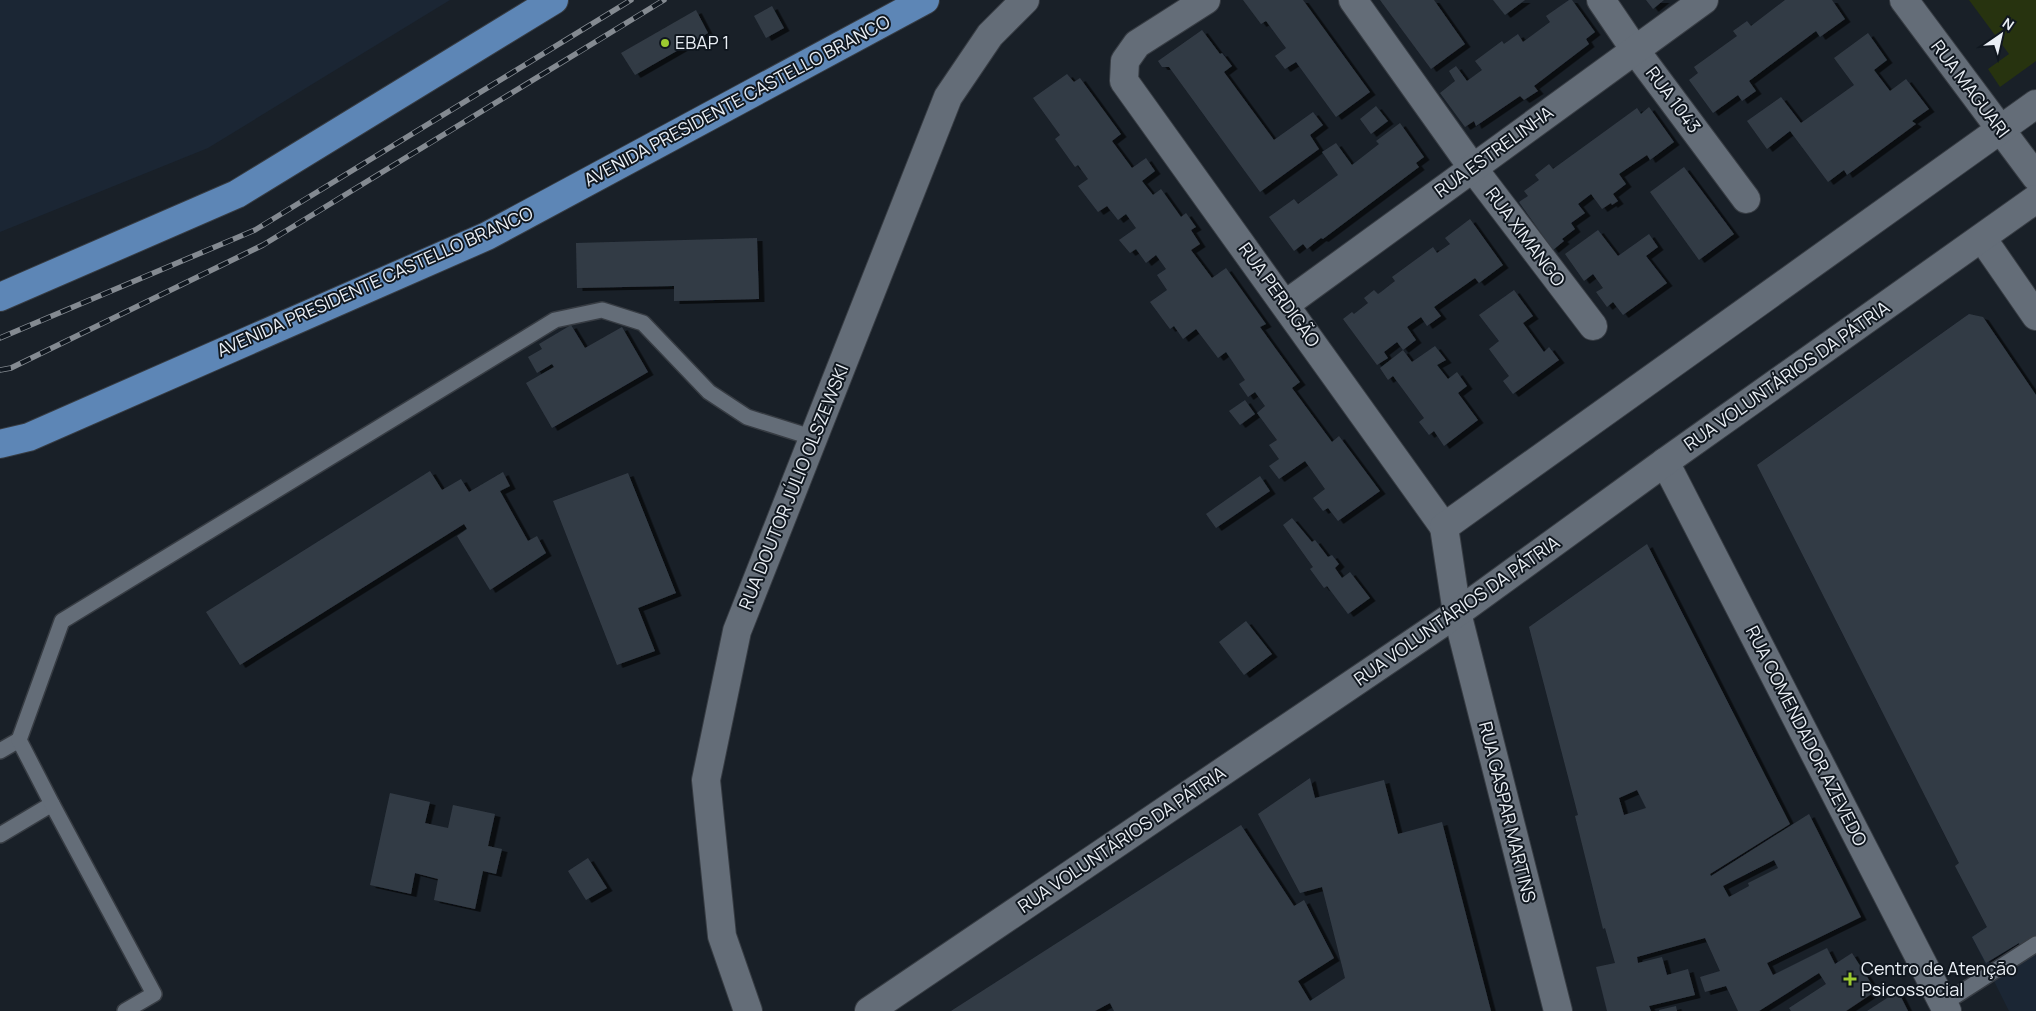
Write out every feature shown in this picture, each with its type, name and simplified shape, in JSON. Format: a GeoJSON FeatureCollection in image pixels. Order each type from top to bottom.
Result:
{"type":"FeatureCollection","features":[{"type":"Feature","properties":{"kind":"main road"},"geometry":{"type":"LineString","coordinates":[[0,297],[237,194],[554,0]]}},
{"type":"Feature","properties":{"kind":"main road","name":"AVENIDA PRESIDENTE CASTELLO BRANCO"},"geometry":{"type":"LineString","coordinates":[[0,444],[29,437],[487,236],[925,0]]}},
{"type":"Feature","properties":{"kind":"street","name":"RUA DOUTOR JÚLIO OLSZEWSKI"},"geometry":{"type":"LineString","coordinates":[[748,1011],[722,936],[706,780],[737,631],[948,98],[990,35],[1025,0]]}},
{"type":"Feature","properties":{"kind":"street","name":"RUA PERDIGÃO"},"geometry":{"type":"LineString","coordinates":[[1206,0],[1137,44],[1125,61],[1124,82],[1286,304],[1444,526]]}},
{"type":"Feature","properties":{"kind":"street","name":"RUA XIMANGO"},"geometry":{"type":"LineString","coordinates":[[1353,0],[1472,167],[1593,326]]}},
{"type":"Feature","properties":{"kind":"street","name":"RUA 1043"},"geometry":{"type":"LineString","coordinates":[[1601,0],[1635,50],[1746,199]]}},
{"type":"Feature","properties":{"kind":"street","name":"RUA ESTRELINHA"},"geometry":{"type":"LineString","coordinates":[[1286,304],[1704,0]]}},
{"type":"Feature","properties":{"kind":"street","name":"RUA MAGUARI"},"geometry":{"type":"LineString","coordinates":[[1904,0],[2036,177]]}},
{"type":"Feature","properties":{"kind":"street"},"geometry":{"type":"LineString","coordinates":[[1444,526],[2036,104]]}},
{"type":"Feature","properties":{"kind":"street","name":"RUA VOLUNTÁRIOS DA PÁTRIA"},"geometry":{"type":"LineString","coordinates":[[869,1011],[1457,613],[1665,462],[2036,199]]}},
{"type":"Feature","properties":{"kind":"street"},"geometry":{"type":"LineString","coordinates":[[1982,238],[2036,316]]}},
{"type":"Feature","properties":{"kind":"street","name":"RUA COMENDADOR AZEVEDO"},"geometry":{"type":"LineString","coordinates":[[1665,462],[1945,1008]]}},
{"type":"Feature","properties":{"kind":"street","name":"RUA GASPAR MARTINS"},"geometry":{"type":"LineString","coordinates":[[1444,526],[1457,613],[1558,1011]]}},
{"type":"Feature","properties":{"kind":"lane"},"geometry":{"type":"LineString","coordinates":[[0,751],[19,740],[62,621],[555,320],[602,310],[643,323],[709,392],[747,417],[814,438]]}},
{"type":"Feature","properties":{"kind":"lane"},"geometry":{"type":"LineString","coordinates":[[19,740],[154,994],[125,1011]]}},
{"type":"Feature","properties":{"kind":"lane"},"geometry":{"type":"LineString","coordinates":[[0,835],[52,804]]}},
{"type":"Feature","properties":{"kind":"lane"},"geometry":{"type":"LineString","coordinates":[[1945,1008],[2036,944]]}},
{"type":"Feature","properties":{"kind":"shaded area"},"geometry":{"type":"Polygon","coordinates":[[[0,0],[450,0],[208,148],[0,232],[0,0]]]}},
{"type":"Feature","properties":{"kind":"shaded area"},"geometry":{"type":"Polygon","coordinates":[[[2036,895],[2036,1011],[2009,1011],[1972,937],[2036,895]]]}},
{"type":"Feature","properties":{"kind":"green space"},"geometry":{"type":"Polygon","coordinates":[[[1969,0],[2036,0],[2036,61],[2000,87],[1988,69],[2009,54],[1969,0]]]}},
{"type":"Feature","properties":{"kind":"building"},"geometry":{"type":"Polygon","coordinates":[[[1243,0],[1303,0],[1370,92],[1336,117],[1296,62],[1285,69],[1275,56],[1286,48],[1266,21],[1261,24],[1243,0]]]}},
{"type":"Feature","properties":{"kind":"building"},"geometry":{"type":"Polygon","coordinates":[[[1380,0],[1434,0],[1465,44],[1431,69],[1380,0]]]}},
{"type":"Feature","properties":{"kind":"building"},"geometry":{"type":"Polygon","coordinates":[[[1493,0],[1525,0],[1505,15],[1493,0]]]}},
{"type":"Feature","properties":{"kind":"building"},"geometry":{"type":"Polygon","coordinates":[[[1569,0],[1572,0],[1595,32],[1586,39],[1589,44],[1534,86],[1538,91],[1524,100],[1520,96],[1476,126],[1474,121],[1465,127],[1440,93],[1455,81],[1449,71],[1456,66],[1467,81],[1482,70],[1475,61],[1502,41],[1504,44],[1518,34],[1523,42],[1550,22],[1546,16],[1569,0]]]}},
{"type":"Feature","properties":{"kind":"building"},"geometry":{"type":"Polygon","coordinates":[[[1646,0],[1664,0],[1653,9],[1646,0]]]}},
{"type":"Feature","properties":{"kind":"building"},"geometry":{"type":"Polygon","coordinates":[[[1785,0],[1832,0],[1845,19],[1820,37],[1816,31],[1749,81],[1756,91],[1742,101],[1738,95],[1713,113],[1689,80],[1698,73],[1694,67],[1737,36],[1733,31],[1747,21],[1751,26],[1785,0]]]}},
{"type":"Feature","properties":{"kind":"building"},"geometry":{"type":"Polygon","coordinates":[[[772,6],[784,28],[766,38],[754,16],[772,6]]]}},
{"type":"Feature","properties":{"kind":"building","name":"EBAP 1"},"geometry":{"type":"Polygon","coordinates":[[[696,10],[708,33],[635,75],[621,53],[696,10]]]}},
{"type":"Feature","properties":{"kind":"building"},"geometry":{"type":"Polygon","coordinates":[[[1202,30],[1220,54],[1222,53],[1232,66],[1224,72],[1274,140],[1313,112],[1323,125],[1310,135],[1319,149],[1260,192],[1169,67],[1162,67],[1158,61],[1202,30]]]}},
{"type":"Feature","properties":{"kind":"building"},"geometry":{"type":"Polygon","coordinates":[[[1868,33],[1887,60],[1874,70],[1890,91],[1906,79],[1929,109],[1912,121],[1916,124],[1847,175],[1844,170],[1828,182],[1790,131],[1767,149],[1747,121],[1781,97],[1801,123],[1854,85],[1834,58],[1868,33]]]}},
{"type":"Feature","properties":{"kind":"building"},"geometry":{"type":"Polygon","coordinates":[[[1067,74],[1074,82],[1080,78],[1121,134],[1112,141],[1132,168],[1146,158],[1155,171],[1142,181],[1153,195],[1161,189],[1181,217],[1186,213],[1196,227],[1191,230],[1200,244],[1191,250],[1212,278],[1226,268],[1266,324],[1260,327],[1300,382],[1292,388],[1332,442],[1339,436],[1380,491],[1338,521],[1328,508],[1323,511],[1313,498],[1325,489],[1305,461],[1279,479],[1269,466],[1279,459],[1269,445],[1277,440],[1257,413],[1265,406],[1255,392],[1248,397],[1239,384],[1245,380],[1226,352],[1218,358],[1196,329],[1183,339],[1174,326],[1170,329],[1150,302],[1167,290],[1157,275],[1166,269],[1156,255],[1146,263],[1136,249],[1130,253],[1119,240],[1136,228],[1126,214],[1118,220],[1107,206],[1098,212],[1078,186],[1088,179],[1078,165],[1075,167],[1055,139],[1060,135],[1033,98],[1067,74]]]}},
{"type":"Feature","properties":{"kind":"building"},"geometry":{"type":"Polygon","coordinates":[[[1376,106],[1388,121],[1371,134],[1360,119],[1376,106]]]}},
{"type":"Feature","properties":{"kind":"building"},"geometry":{"type":"Polygon","coordinates":[[[1649,107],[1674,142],[1650,160],[1647,155],[1619,174],[1626,184],[1613,194],[1618,201],[1612,205],[1611,203],[1602,209],[1591,194],[1578,204],[1585,213],[1571,223],[1575,229],[1562,239],[1564,241],[1553,250],[1519,202],[1528,196],[1524,191],[1539,180],[1535,175],[1549,164],[1553,169],[1637,108],[1641,114],[1649,107]]]}},
{"type":"Feature","properties":{"kind":"building"},"geometry":{"type":"Polygon","coordinates":[[[1400,123],[1424,157],[1416,163],[1419,167],[1323,239],[1321,238],[1307,249],[1303,244],[1294,251],[1269,217],[1294,199],[1298,204],[1338,175],[1322,152],[1336,143],[1352,165],[1379,144],[1376,141],[1400,123]]]}},
{"type":"Feature","properties":{"kind":"building"},"geometry":{"type":"Polygon","coordinates":[[[1684,167],[1734,234],[1699,260],[1650,192],[1684,167]]]}},
{"type":"Feature","properties":{"kind":"building"},"geometry":{"type":"Polygon","coordinates":[[[1470,219],[1503,265],[1479,283],[1475,278],[1434,307],[1441,316],[1427,326],[1421,317],[1407,327],[1416,340],[1403,350],[1397,342],[1384,352],[1388,358],[1377,365],[1343,319],[1352,312],[1354,314],[1368,303],[1364,298],[1374,290],[1378,294],[1381,292],[1395,281],[1392,277],[1433,247],[1437,253],[1450,244],[1445,238],[1470,219]]]}},
{"type":"Feature","properties":{"kind":"building"},"geometry":{"type":"Polygon","coordinates":[[[1598,230],[1618,256],[1649,234],[1658,247],[1646,256],[1667,283],[1623,315],[1613,302],[1607,307],[1596,292],[1603,288],[1593,274],[1584,281],[1565,254],[1598,230]]]}},
{"type":"Feature","properties":{"kind":"building"},"geometry":{"type":"Polygon","coordinates":[[[757,238],[759,299],[674,301],[674,286],[577,288],[576,243],[757,238]]]}},
{"type":"Feature","properties":{"kind":"building"},"geometry":{"type":"Polygon","coordinates":[[[1514,290],[1533,316],[1523,323],[1544,352],[1549,347],[1559,360],[1513,394],[1503,381],[1509,376],[1489,349],[1499,341],[1479,315],[1514,290]]]}},
{"type":"Feature","properties":{"kind":"building"},"geometry":{"type":"Polygon","coordinates":[[[1969,314],[1983,317],[2036,395],[2036,938],[2021,948],[2019,943],[1986,963],[1972,937],[1987,927],[1955,866],[1959,863],[1757,465],[1969,314]]]}},
{"type":"Feature","properties":{"kind":"building"},"geometry":{"type":"Polygon","coordinates":[[[571,325],[585,348],[622,327],[648,372],[552,428],[526,383],[554,367],[552,364],[537,373],[528,357],[542,349],[539,344],[571,325]]]}},
{"type":"Feature","properties":{"kind":"building"},"geometry":{"type":"Polygon","coordinates":[[[1435,346],[1446,360],[1437,365],[1448,379],[1457,372],[1467,386],[1458,393],[1478,420],[1444,446],[1434,431],[1429,435],[1419,422],[1424,418],[1393,376],[1388,380],[1380,368],[1403,350],[1412,362],[1435,346]]]}},
{"type":"Feature","properties":{"kind":"building"},"geometry":{"type":"Polygon","coordinates":[[[1245,400],[1255,414],[1240,425],[1229,411],[1245,400]]]}},
{"type":"Feature","properties":{"kind":"building"},"geometry":{"type":"Polygon","coordinates":[[[430,471],[442,490],[461,479],[469,492],[503,472],[510,486],[500,491],[528,541],[537,536],[546,553],[490,590],[457,536],[467,529],[464,524],[240,665],[206,612],[430,471]]]}},
{"type":"Feature","properties":{"kind":"building"},"geometry":{"type":"Polygon","coordinates":[[[628,473],[676,593],[638,608],[655,651],[617,665],[553,501],[628,473]]]}},
{"type":"Feature","properties":{"kind":"building"},"geometry":{"type":"Polygon","coordinates":[[[1260,476],[1270,491],[1216,528],[1206,514],[1260,476]]]}},
{"type":"Feature","properties":{"kind":"building"},"geometry":{"type":"Polygon","coordinates":[[[1292,518],[1312,542],[1315,540],[1328,557],[1332,555],[1339,564],[1335,568],[1342,578],[1350,572],[1370,598],[1348,614],[1327,586],[1324,588],[1310,569],[1313,567],[1283,525],[1292,518]]]}},
{"type":"Feature","properties":{"kind":"building"},"geometry":{"type":"Polygon","coordinates":[[[1647,544],[1790,824],[1710,874],[1711,876],[1809,814],[1861,917],[1767,963],[1773,975],[1827,948],[1835,964],[1852,953],[1876,991],[1846,1011],[1791,1011],[1789,1008],[1826,984],[1819,973],[1759,1011],[1738,1011],[1726,986],[1705,992],[1700,977],[1720,971],[1705,938],[1637,957],[1638,963],[1662,957],[1667,975],[1688,969],[1695,995],[1649,1006],[1651,1011],[1607,1011],[1596,967],[1615,963],[1605,928],[1603,929],[1575,816],[1578,815],[1529,627],[1647,544]],[[1637,790],[1619,798],[1624,815],[1646,808],[1637,790]],[[1774,860],[1723,886],[1729,897],[1749,886],[1748,883],[1778,868],[1774,860]]]}},
{"type":"Feature","properties":{"kind":"building"},"geometry":{"type":"Polygon","coordinates":[[[1246,621],[1272,654],[1244,675],[1219,642],[1246,621]]]}},
{"type":"Feature","properties":{"kind":"building"},"geometry":{"type":"Polygon","coordinates":[[[1310,778],[1315,798],[1384,780],[1398,834],[1442,822],[1491,1011],[1114,1011],[1110,1003],[1095,1011],[951,1011],[1241,825],[1294,906],[1304,900],[1334,958],[1298,981],[1310,1001],[1345,978],[1322,887],[1300,893],[1258,814],[1310,778]]]}},
{"type":"Feature","properties":{"kind":"building"},"geometry":{"type":"Polygon","coordinates":[[[390,793],[430,802],[425,823],[448,828],[453,805],[495,814],[488,846],[502,849],[496,874],[483,871],[475,909],[434,900],[438,879],[415,873],[411,894],[370,885],[390,793]]]}},
{"type":"Feature","properties":{"kind":"building"},"geometry":{"type":"Polygon","coordinates":[[[588,858],[607,888],[586,900],[568,871],[588,858]]]}},
{"type":"Feature","properties":{"kind":"building"},"geometry":{"type":"Polygon","coordinates":[[[1898,991],[1908,1011],[1867,1011],[1898,991]]]}},
{"type":"Feature","properties":{"kind":"building"},"geometry":{"type":"Polygon","coordinates":[[[1676,1006],[1677,1011],[1659,1011],[1659,1010],[1676,1006]]]}},
{"type":"Feature","properties":{"kind":"railway"},"geometry":{"type":"LineString","coordinates":[[0,338],[255,230],[631,0]]}},
{"type":"Feature","properties":{"kind":"railway"},"geometry":{"type":"LineString","coordinates":[[0,370],[11,368],[263,245],[664,0]]}},
{"type":"Feature","properties":{"kind":"place","name":"EBAP 1"},"geometry":{"type":"Point","coordinates":[665,43]}},
{"type":"Feature","properties":{"kind":"place","name":"Centro de Atenção Psicossocial"},"geometry":{"type":"Point","coordinates":[1850,979]}}]}
